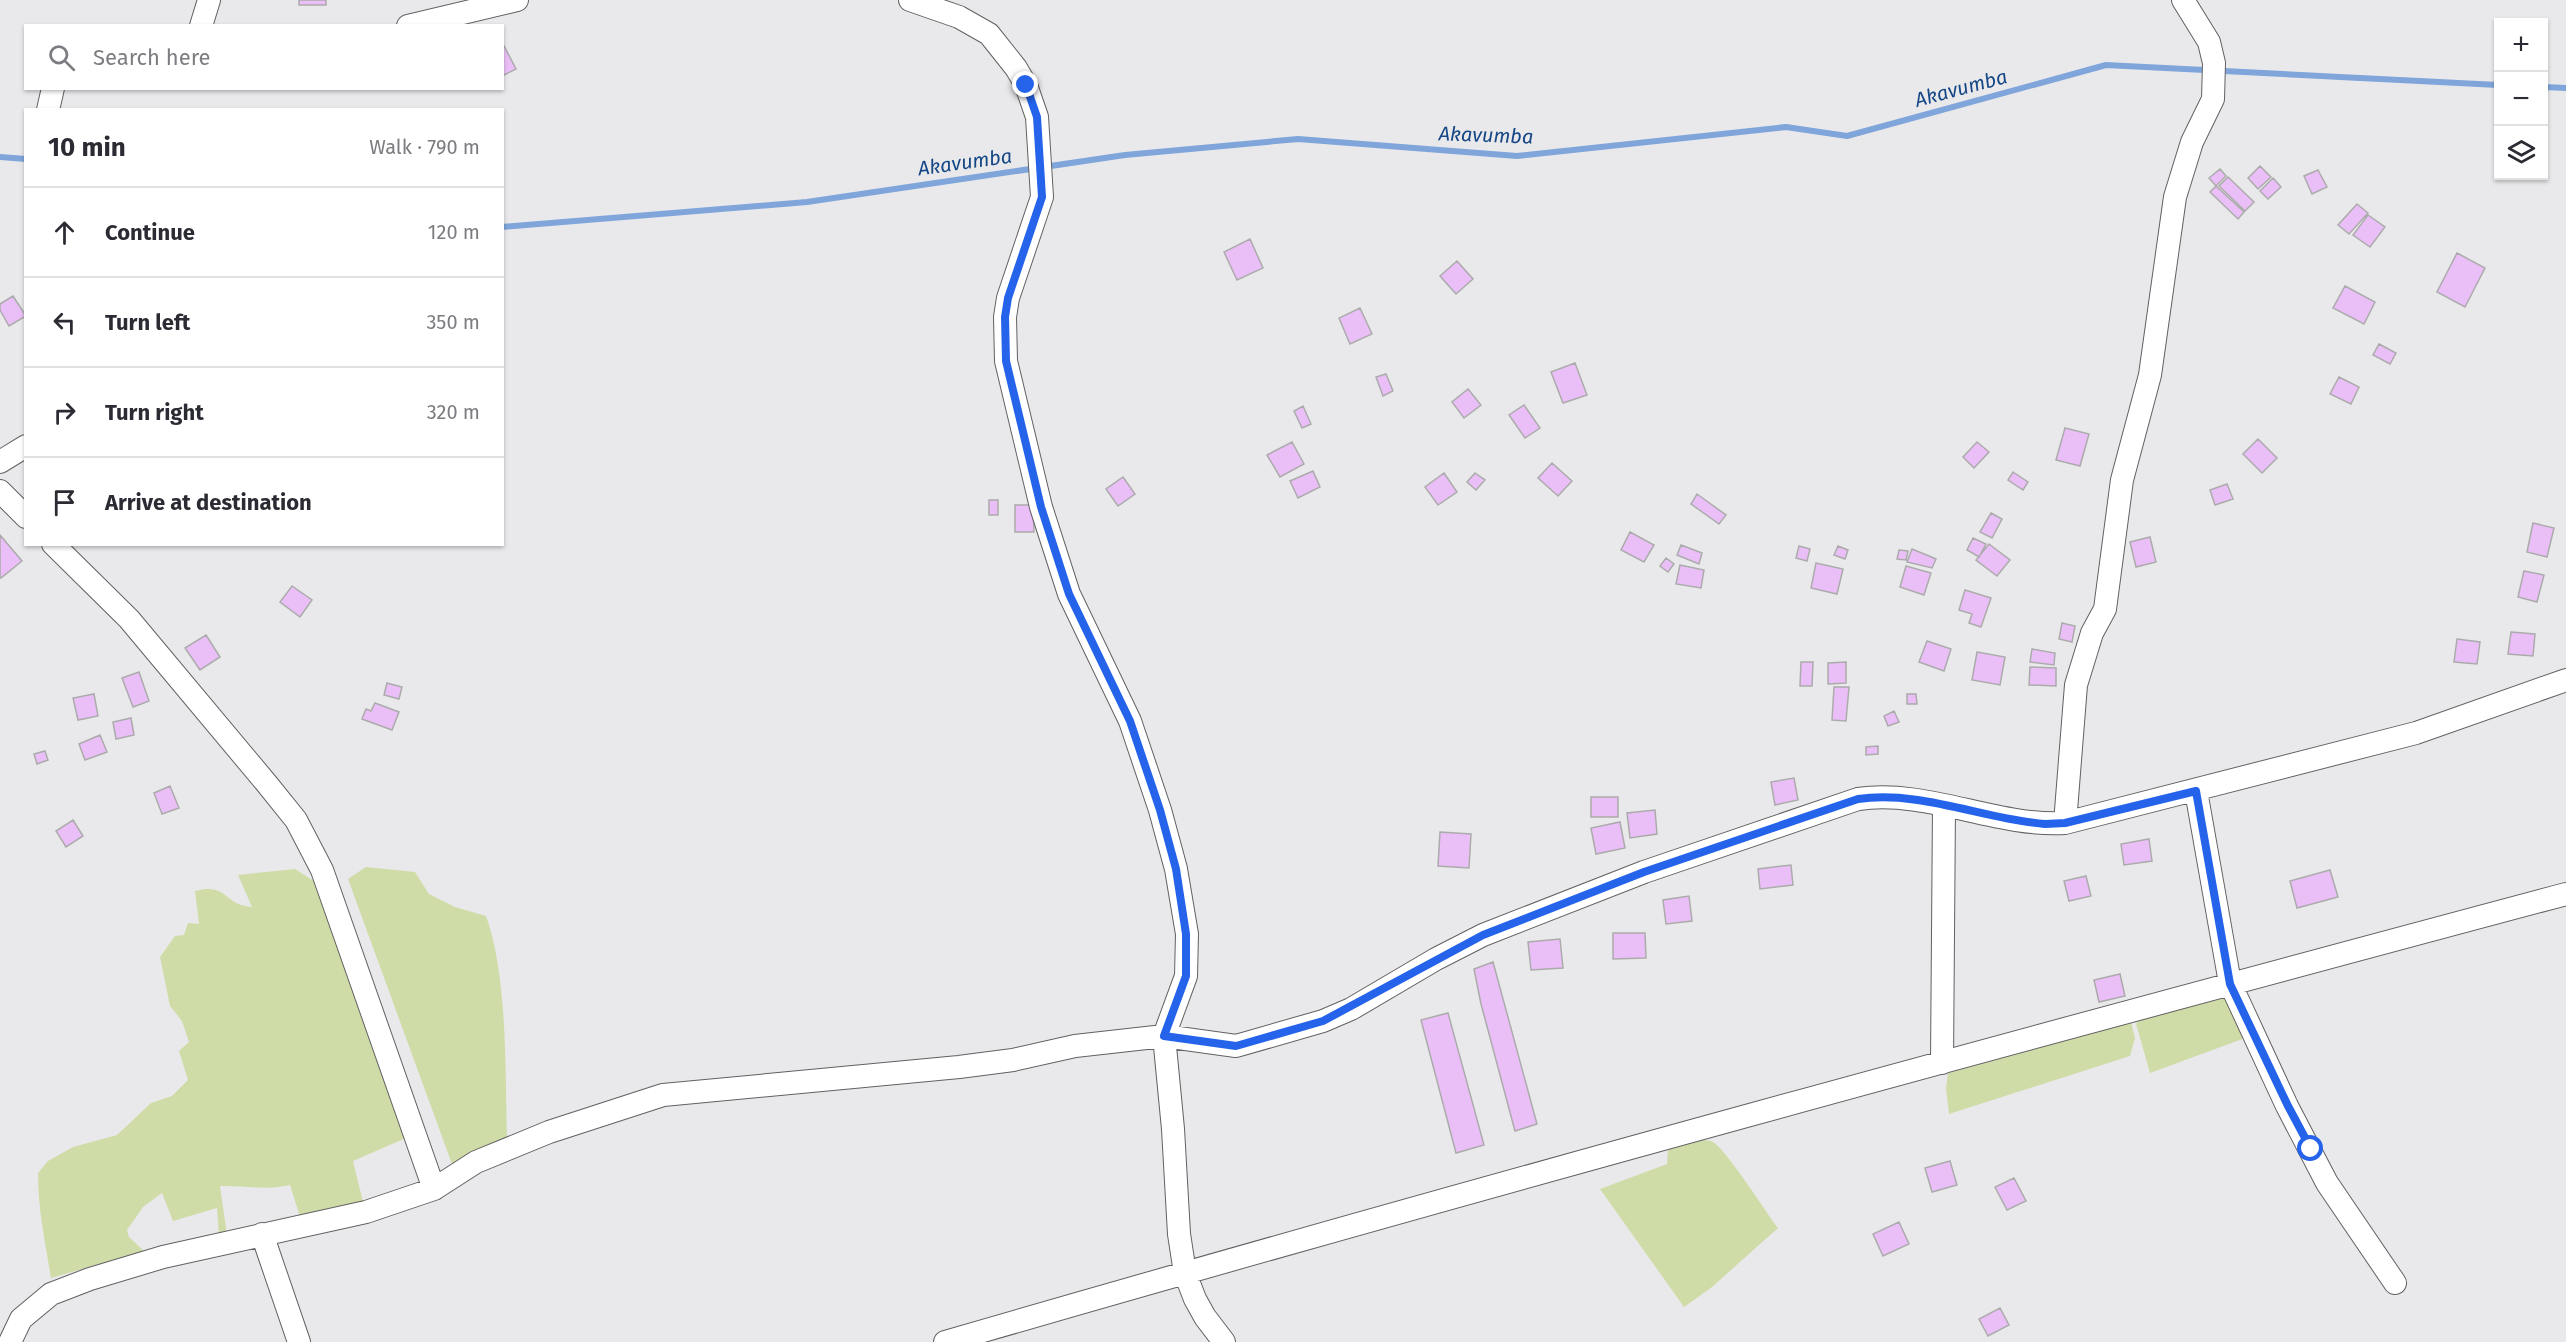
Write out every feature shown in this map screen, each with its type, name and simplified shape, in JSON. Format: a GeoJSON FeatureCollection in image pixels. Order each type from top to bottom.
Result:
{"type":"FeatureCollection","features":[{"type":"Feature","properties":{"kind":"street"},"geometry":{"type":"LineString","coordinates":[[202,24],[209,0]]}},
{"type":"Feature","properties":{"kind":"street"},"geometry":{"type":"LineString","coordinates":[[416,24],[517,0]]}},
{"type":"Feature","properties":{"kind":"street"},"geometry":{"type":"LineString","coordinates":[[910,0],[958,17],[989,34],[1016,68],[1037,117],[1042,197],[1008,298],[1005,317],[1006,361],[1041,507],[1069,594],[1130,721],[1160,810],[1176,869],[1186,934],[1186,976],[1164,1036],[1179,1234],[1185,1273],[1205,1317],[1224,1342]]}},
{"type":"Feature","properties":{"kind":"street"},"geometry":{"type":"LineString","coordinates":[[2065,823],[2076,685],[2092,633],[2104,609],[2122,480],[2150,375],[2175,197],[2192,142],[2213,99],[2214,63],[2209,42],[2202,26],[2183,0]]}},
{"type":"Feature","properties":{"kind":"street"},"geometry":{"type":"LineString","coordinates":[[48,108],[53,90]]}},
{"type":"Feature","properties":{"kind":"street"},"geometry":{"type":"LineString","coordinates":[[0,462],[24,447]]}},
{"type":"Feature","properties":{"kind":"street"},"geometry":{"type":"LineString","coordinates":[[0,492],[24,515]]}},
{"type":"Feature","properties":{"kind":"street"},"geometry":{"type":"LineString","coordinates":[[55,546],[129,619],[296,820],[322,870],[434,1189]]}},
{"type":"Feature","properties":{"kind":"street"},"geometry":{"type":"LineString","coordinates":[[10,1342],[21,1319],[51,1294],[163,1257],[366,1212],[434,1189],[476,1162],[528,1141],[663,1095],[959,1067],[1013,1060],[1075,1046],[1164,1036],[1236,1046],[1323,1021],[1483,935],[1644,872],[1858,799],[1879,796],[1905,797],[2029,823],[2065,823],[2416,733],[2566,680]]}},
{"type":"Feature","properties":{"kind":"street"},"geometry":{"type":"LineString","coordinates":[[2196,791],[2230,984],[2327,1183],[2395,1283]]}},
{"type":"Feature","properties":{"kind":"street"},"geometry":{"type":"LineString","coordinates":[[1942,1064],[1944,806]]}},
{"type":"Feature","properties":{"kind":"street"},"geometry":{"type":"LineString","coordinates":[[945,1342],[1185,1273],[2230,984],[2566,894]]}},
{"type":"Feature","properties":{"kind":"street"},"geometry":{"type":"LineString","coordinates":[[262,1234],[299,1342]]}},
{"type":"Feature","properties":{"kind":"green space"},"geometry":{"type":"Polygon","coordinates":[[[366,867],[415,872],[429,894],[455,907],[486,916],[493,940],[502,996],[507,1138],[452,1164],[348,879],[366,867]]]}},
{"type":"Feature","properties":{"kind":"green space"},"geometry":{"type":"Polygon","coordinates":[[[295,869],[317,883],[406,1138],[353,1161],[364,1206],[300,1217],[290,1185],[263,1188],[220,1186],[227,1235],[219,1238],[217,1208],[173,1221],[162,1193],[143,1207],[127,1230],[129,1237],[144,1251],[51,1278],[41,1213],[38,1173],[48,1161],[73,1147],[117,1135],[151,1103],[172,1096],[188,1080],[179,1051],[189,1042],[182,1021],[170,1006],[160,957],[175,936],[184,935],[188,923],[199,924],[195,891],[214,889],[236,902],[252,907],[238,875],[295,869]]]}},
{"type":"Feature","properties":{"kind":"green space"},"geometry":{"type":"Polygon","coordinates":[[[2225,998],[2248,1037],[2150,1073],[2136,1024],[2140,1018],[2225,998]]]}},
{"type":"Feature","properties":{"kind":"green space"},"geometry":{"type":"Polygon","coordinates":[[[2131,1022],[2135,1038],[2130,1056],[1949,1114],[1946,1088],[1948,1073],[2131,1022]]]}},
{"type":"Feature","properties":{"kind":"green space"},"geometry":{"type":"Polygon","coordinates":[[[1703,1140],[1713,1142],[1727,1156],[1778,1228],[1712,1287],[1684,1307],[1600,1189],[1667,1164],[1668,1150],[1703,1140]]]}},
{"type":"Feature","properties":{"kind":"building"},"geometry":{"type":"Polygon","coordinates":[[[299,0],[326,0],[326,5],[299,5],[299,0]]]}},
{"type":"Feature","properties":{"kind":"building"},"geometry":{"type":"Polygon","coordinates":[[[504,46],[516,69],[504,75],[504,46]]]}},
{"type":"Feature","properties":{"kind":"building"},"geometry":{"type":"Polygon","coordinates":[[[2260,166],[2271,177],[2258,189],[2248,178],[2260,166]]]}},
{"type":"Feature","properties":{"kind":"building"},"geometry":{"type":"Polygon","coordinates":[[[2220,169],[2226,176],[2216,186],[2209,178],[2220,169]]]}},
{"type":"Feature","properties":{"kind":"building"},"geometry":{"type":"Polygon","coordinates":[[[2318,170],[2327,187],[2312,194],[2304,176],[2318,170]]]}},
{"type":"Feature","properties":{"kind":"building"},"geometry":{"type":"Polygon","coordinates":[[[2228,177],[2254,202],[2245,211],[2219,186],[2228,177]]]}},
{"type":"Feature","properties":{"kind":"building"},"geometry":{"type":"Polygon","coordinates":[[[2273,178],[2281,187],[2268,199],[2260,191],[2273,178]]]}},
{"type":"Feature","properties":{"kind":"building"},"geometry":{"type":"Polygon","coordinates":[[[2216,186],[2244,212],[2238,219],[2210,192],[2216,186]]]}},
{"type":"Feature","properties":{"kind":"building"},"geometry":{"type":"Polygon","coordinates":[[[2357,204],[2368,213],[2349,234],[2338,225],[2357,204]]]}},
{"type":"Feature","properties":{"kind":"building"},"geometry":{"type":"Polygon","coordinates":[[[2368,215],[2385,227],[2370,247],[2353,235],[2368,215]]]}},
{"type":"Feature","properties":{"kind":"building"},"geometry":{"type":"Polygon","coordinates":[[[1250,239],[1263,268],[1237,280],[1224,252],[1250,239]]]}},
{"type":"Feature","properties":{"kind":"building"},"geometry":{"type":"Polygon","coordinates":[[[2457,253],[2485,268],[2465,307],[2437,292],[2457,253]]]}},
{"type":"Feature","properties":{"kind":"building"},"geometry":{"type":"Polygon","coordinates":[[[1457,261],[1473,279],[1456,294],[1440,276],[1457,261]]]}},
{"type":"Feature","properties":{"kind":"building"},"geometry":{"type":"Polygon","coordinates":[[[2345,286],[2375,302],[2364,324],[2333,308],[2345,286]]]}},
{"type":"Feature","properties":{"kind":"building"},"geometry":{"type":"Polygon","coordinates":[[[13,296],[24,313],[24,317],[9,326],[0,310],[0,304],[13,296]]]}},
{"type":"Feature","properties":{"kind":"building"},"geometry":{"type":"Polygon","coordinates":[[[1360,308],[1372,334],[1350,344],[1339,318],[1360,308]]]}},
{"type":"Feature","properties":{"kind":"building"},"geometry":{"type":"Polygon","coordinates":[[[2379,344],[2396,353],[2390,364],[2373,355],[2379,344]]]}},
{"type":"Feature","properties":{"kind":"building"},"geometry":{"type":"Polygon","coordinates":[[[1575,363],[1587,395],[1563,403],[1551,372],[1575,363]]]}},
{"type":"Feature","properties":{"kind":"building"},"geometry":{"type":"Polygon","coordinates":[[[1386,374],[1393,391],[1383,396],[1376,377],[1386,374]]]}},
{"type":"Feature","properties":{"kind":"building"},"geometry":{"type":"Polygon","coordinates":[[[2339,377],[2359,387],[2351,404],[2330,394],[2339,377]]]}},
{"type":"Feature","properties":{"kind":"building"},"geometry":{"type":"Polygon","coordinates":[[[1468,389],[1481,405],[1464,418],[1452,402],[1468,389]]]}},
{"type":"Feature","properties":{"kind":"building"},"geometry":{"type":"Polygon","coordinates":[[[1524,405],[1540,428],[1525,438],[1509,415],[1524,405]]]}},
{"type":"Feature","properties":{"kind":"building"},"geometry":{"type":"Polygon","coordinates":[[[1303,406],[1311,424],[1302,428],[1294,411],[1303,406]]]}},
{"type":"Feature","properties":{"kind":"building"},"geometry":{"type":"Polygon","coordinates":[[[2065,428],[2089,434],[2080,466],[2056,460],[2065,428]]]}},
{"type":"Feature","properties":{"kind":"building"},"geometry":{"type":"Polygon","coordinates":[[[2258,439],[2277,458],[2262,473],[2243,454],[2258,439]]]}},
{"type":"Feature","properties":{"kind":"building"},"geometry":{"type":"Polygon","coordinates":[[[1292,442],[1304,464],[1280,477],[1267,455],[1292,442]]]}},
{"type":"Feature","properties":{"kind":"building"},"geometry":{"type":"Polygon","coordinates":[[[1977,442],[1989,452],[1974,468],[1963,457],[1977,442]]]}},
{"type":"Feature","properties":{"kind":"building"},"geometry":{"type":"Polygon","coordinates":[[[1552,463],[1572,481],[1558,496],[1538,478],[1552,463]]]}},
{"type":"Feature","properties":{"kind":"building"},"geometry":{"type":"Polygon","coordinates":[[[1313,471],[1320,487],[1298,498],[1290,481],[1313,471]]]}},
{"type":"Feature","properties":{"kind":"building"},"geometry":{"type":"Polygon","coordinates":[[[2013,472],[2028,482],[2023,490],[2008,480],[2013,472]]]}},
{"type":"Feature","properties":{"kind":"building"},"geometry":{"type":"Polygon","coordinates":[[[1444,473],[1457,492],[1438,505],[1425,487],[1444,473]]]}},
{"type":"Feature","properties":{"kind":"building"},"geometry":{"type":"Polygon","coordinates":[[[1475,473],[1485,480],[1476,490],[1467,482],[1475,473]]]}},
{"type":"Feature","properties":{"kind":"building"},"geometry":{"type":"Polygon","coordinates":[[[1123,477],[1135,494],[1118,506],[1106,489],[1123,477]]]}},
{"type":"Feature","properties":{"kind":"building"},"geometry":{"type":"Polygon","coordinates":[[[2227,484],[2233,499],[2215,505],[2210,490],[2227,484]]]}},
{"type":"Feature","properties":{"kind":"building"},"geometry":{"type":"Polygon","coordinates":[[[1697,494],[1726,515],[1719,524],[1691,504],[1697,494]]]}},
{"type":"Feature","properties":{"kind":"building"},"geometry":{"type":"Polygon","coordinates":[[[989,500],[998,500],[998,515],[989,515],[989,500]]]}},
{"type":"Feature","properties":{"kind":"building"},"geometry":{"type":"Polygon","coordinates":[[[1015,505],[1033,505],[1034,532],[1015,532],[1015,505]]]}},
{"type":"Feature","properties":{"kind":"building"},"geometry":{"type":"Polygon","coordinates":[[[1991,513],[2002,519],[1992,538],[1980,532],[1991,513]]]}},
{"type":"Feature","properties":{"kind":"building"},"geometry":{"type":"Polygon","coordinates":[[[2533,523],[2554,528],[2547,557],[2527,552],[2533,523]]]}},
{"type":"Feature","properties":{"kind":"building"},"geometry":{"type":"Polygon","coordinates":[[[1630,532],[1654,545],[1644,562],[1621,550],[1630,532]]]}},
{"type":"Feature","properties":{"kind":"building"},"geometry":{"type":"Polygon","coordinates":[[[0,535],[22,561],[1,578],[0,576],[0,535]]]}},
{"type":"Feature","properties":{"kind":"building"},"geometry":{"type":"Polygon","coordinates":[[[2150,537],[2156,562],[2136,567],[2130,542],[2150,537]]]}},
{"type":"Feature","properties":{"kind":"building"},"geometry":{"type":"Polygon","coordinates":[[[1973,538],[1986,544],[1979,557],[1967,550],[1973,538]]]}},
{"type":"Feature","properties":{"kind":"building"},"geometry":{"type":"Polygon","coordinates":[[[1989,544],[2010,560],[1997,576],[1976,560],[1989,544]]]}},
{"type":"Feature","properties":{"kind":"building"},"geometry":{"type":"Polygon","coordinates":[[[1681,545],[1702,553],[1699,564],[1677,555],[1681,545]]]}},
{"type":"Feature","properties":{"kind":"building"},"geometry":{"type":"Polygon","coordinates":[[[1799,546],[1810,549],[1807,561],[1796,558],[1799,546]]]}},
{"type":"Feature","properties":{"kind":"building"},"geometry":{"type":"Polygon","coordinates":[[[1838,546],[1848,550],[1845,559],[1834,555],[1838,546]]]}},
{"type":"Feature","properties":{"kind":"building"},"geometry":{"type":"Polygon","coordinates":[[[1912,549],[1936,559],[1932,568],[1907,562],[1912,549]]]}},
{"type":"Feature","properties":{"kind":"building"},"geometry":{"type":"Polygon","coordinates":[[[1899,550],[1908,551],[1906,560],[1897,559],[1899,550]]]}},
{"type":"Feature","properties":{"kind":"building"},"geometry":{"type":"Polygon","coordinates":[[[1666,558],[1674,564],[1668,572],[1660,566],[1666,558]]]}},
{"type":"Feature","properties":{"kind":"building"},"geometry":{"type":"Polygon","coordinates":[[[1816,563],[1843,569],[1837,594],[1811,588],[1816,563]]]}},
{"type":"Feature","properties":{"kind":"building"},"geometry":{"type":"Polygon","coordinates":[[[1680,565],[1704,570],[1701,588],[1676,584],[1680,565]]]}},
{"type":"Feature","properties":{"kind":"building"},"geometry":{"type":"Polygon","coordinates":[[[1906,566],[1931,573],[1924,595],[1900,587],[1906,566]]]}},
{"type":"Feature","properties":{"kind":"building"},"geometry":{"type":"Polygon","coordinates":[[[2524,571],[2544,575],[2537,602],[2518,597],[2524,571]]]}},
{"type":"Feature","properties":{"kind":"building"},"geometry":{"type":"Polygon","coordinates":[[[292,586],[312,600],[300,617],[280,602],[292,586]]]}},
{"type":"Feature","properties":{"kind":"building"},"geometry":{"type":"Polygon","coordinates":[[[1965,590],[1991,598],[1981,627],[1969,623],[1972,614],[1959,610],[1965,590]]]}},
{"type":"Feature","properties":{"kind":"building"},"geometry":{"type":"Polygon","coordinates":[[[2062,623],[2075,626],[2072,642],[2059,639],[2062,623]]]}},
{"type":"Feature","properties":{"kind":"building"},"geometry":{"type":"Polygon","coordinates":[[[2511,632],[2535,634],[2533,656],[2508,654],[2511,632]]]}},
{"type":"Feature","properties":{"kind":"building"},"geometry":{"type":"Polygon","coordinates":[[[206,635],[220,657],[200,670],[185,648],[206,635]]]}},
{"type":"Feature","properties":{"kind":"building"},"geometry":{"type":"Polygon","coordinates":[[[2457,639],[2480,642],[2477,664],[2454,662],[2457,639]]]}},
{"type":"Feature","properties":{"kind":"building"},"geometry":{"type":"Polygon","coordinates":[[[1927,641],[1951,649],[1944,671],[1919,662],[1927,641]]]}},
{"type":"Feature","properties":{"kind":"building"},"geometry":{"type":"Polygon","coordinates":[[[2032,649],[2055,653],[2054,665],[2030,662],[2032,649]]]}},
{"type":"Feature","properties":{"kind":"building"},"geometry":{"type":"Polygon","coordinates":[[[1977,652],[2005,657],[2000,685],[1972,680],[1977,652]]]}},
{"type":"Feature","properties":{"kind":"building"},"geometry":{"type":"Polygon","coordinates":[[[1801,662],[1813,662],[1812,686],[1800,686],[1801,662]]]}},
{"type":"Feature","properties":{"kind":"building"},"geometry":{"type":"Polygon","coordinates":[[[1846,662],[1846,683],[1828,684],[1828,663],[1846,662]]]}},
{"type":"Feature","properties":{"kind":"building"},"geometry":{"type":"Polygon","coordinates":[[[2030,667],[2056,668],[2056,686],[2029,685],[2030,667]]]}},
{"type":"Feature","properties":{"kind":"building"},"geometry":{"type":"Polygon","coordinates":[[[139,672],[149,701],[133,707],[122,678],[139,672]]]}},
{"type":"Feature","properties":{"kind":"building"},"geometry":{"type":"Polygon","coordinates":[[[387,683],[402,687],[399,699],[384,695],[387,683]]]}},
{"type":"Feature","properties":{"kind":"building"},"geometry":{"type":"Polygon","coordinates":[[[1834,687],[1849,687],[1846,721],[1832,720],[1834,687]]]}},
{"type":"Feature","properties":{"kind":"building"},"geometry":{"type":"Polygon","coordinates":[[[94,694],[98,716],[78,720],[73,698],[94,694]]]}},
{"type":"Feature","properties":{"kind":"building"},"geometry":{"type":"Polygon","coordinates":[[[1907,694],[1916,694],[1917,704],[1907,704],[1907,694]]]}},
{"type":"Feature","properties":{"kind":"building"},"geometry":{"type":"Polygon","coordinates":[[[375,703],[399,712],[392,730],[362,719],[366,709],[371,711],[375,703]]]}},
{"type":"Feature","properties":{"kind":"building"},"geometry":{"type":"Polygon","coordinates":[[[1894,711],[1899,722],[1888,726],[1884,716],[1894,711]]]}},
{"type":"Feature","properties":{"kind":"building"},"geometry":{"type":"Polygon","coordinates":[[[131,718],[134,735],[116,739],[113,722],[131,718]]]}},
{"type":"Feature","properties":{"kind":"building"},"geometry":{"type":"Polygon","coordinates":[[[100,735],[107,752],[85,760],[79,744],[100,735]]]}},
{"type":"Feature","properties":{"kind":"building"},"geometry":{"type":"Polygon","coordinates":[[[1878,746],[1878,754],[1866,755],[1866,747],[1878,746]]]}},
{"type":"Feature","properties":{"kind":"building"},"geometry":{"type":"Polygon","coordinates":[[[45,751],[48,760],[37,764],[34,754],[45,751]]]}},
{"type":"Feature","properties":{"kind":"building"},"geometry":{"type":"Polygon","coordinates":[[[1794,778],[1798,800],[1775,805],[1771,782],[1794,778]]]}},
{"type":"Feature","properties":{"kind":"building"},"geometry":{"type":"Polygon","coordinates":[[[170,786],[179,808],[162,814],[154,793],[170,786]]]}},
{"type":"Feature","properties":{"kind":"building"},"geometry":{"type":"Polygon","coordinates":[[[1591,797],[1618,797],[1618,817],[1591,817],[1591,797]]]}},
{"type":"Feature","properties":{"kind":"building"},"geometry":{"type":"Polygon","coordinates":[[[1655,810],[1657,834],[1630,838],[1627,813],[1655,810]]]}},
{"type":"Feature","properties":{"kind":"building"},"geometry":{"type":"Polygon","coordinates":[[[73,820],[83,836],[66,847],[56,831],[73,820]]]}},
{"type":"Feature","properties":{"kind":"building"},"geometry":{"type":"Polygon","coordinates":[[[1620,822],[1625,848],[1596,854],[1591,828],[1620,822]]]}},
{"type":"Feature","properties":{"kind":"building"},"geometry":{"type":"Polygon","coordinates":[[[1440,832],[1471,834],[1469,868],[1438,866],[1440,832]]]}},
{"type":"Feature","properties":{"kind":"building"},"geometry":{"type":"Polygon","coordinates":[[[2149,839],[2152,861],[2124,865],[2121,844],[2149,839]]]}},
{"type":"Feature","properties":{"kind":"building"},"geometry":{"type":"Polygon","coordinates":[[[1791,865],[1793,885],[1760,889],[1758,869],[1791,865]]]}},
{"type":"Feature","properties":{"kind":"building"},"geometry":{"type":"Polygon","coordinates":[[[2330,870],[2338,897],[2297,908],[2290,881],[2330,870]]]}},
{"type":"Feature","properties":{"kind":"building"},"geometry":{"type":"Polygon","coordinates":[[[2086,876],[2091,896],[2069,901],[2064,881],[2086,876]]]}},
{"type":"Feature","properties":{"kind":"building"},"geometry":{"type":"Polygon","coordinates":[[[1689,896],[1692,921],[1666,924],[1663,900],[1689,896]]]}},
{"type":"Feature","properties":{"kind":"building"},"geometry":{"type":"Polygon","coordinates":[[[1613,933],[1645,933],[1646,958],[1613,959],[1613,933]]]}},
{"type":"Feature","properties":{"kind":"building"},"geometry":{"type":"Polygon","coordinates":[[[1560,939],[1563,968],[1531,970],[1528,942],[1560,939]]]}},
{"type":"Feature","properties":{"kind":"building"},"geometry":{"type":"Polygon","coordinates":[[[1493,962],[1537,1124],[1515,1131],[1481,1004],[1474,969],[1493,962]]]}},
{"type":"Feature","properties":{"kind":"building"},"geometry":{"type":"Polygon","coordinates":[[[2120,974],[2125,996],[2099,1002],[2094,980],[2120,974]]]}},
{"type":"Feature","properties":{"kind":"building"},"geometry":{"type":"Polygon","coordinates":[[[1448,1013],[1484,1145],[1456,1153],[1421,1020],[1448,1013]]]}},
{"type":"Feature","properties":{"kind":"building"},"geometry":{"type":"Polygon","coordinates":[[[1950,1161],[1957,1185],[1932,1192],[1925,1168],[1950,1161]]]}},
{"type":"Feature","properties":{"kind":"building"},"geometry":{"type":"Polygon","coordinates":[[[2014,1178],[2026,1201],[2007,1210],[1995,1187],[2014,1178]]]}},
{"type":"Feature","properties":{"kind":"building"},"geometry":{"type":"Polygon","coordinates":[[[1899,1222],[1909,1244],[1883,1256],[1873,1234],[1899,1222]]]}},
{"type":"Feature","properties":{"kind":"building"},"geometry":{"type":"Polygon","coordinates":[[[2000,1308],[2009,1325],[1988,1336],[1979,1319],[2000,1308]]]}},
{"type":"Feature","properties":{"kind":"waterway","name":"Akavumba"},"geometry":{"type":"LineString","coordinates":[[504,227],[807,202],[1125,155],[1298,139],[1517,156],[1786,127],[1847,136],[2106,65],[2494,85]]}},
{"type":"Feature","properties":{"kind":"waterway","name":"Akavumba"},"geometry":{"type":"LineString","coordinates":[[2548,87],[2566,88]]}},
{"type":"Feature","properties":{"kind":"waterway","name":"Akavumba"},"geometry":{"type":"LineString","coordinates":[[0,157],[24,159]]}},
{"type":"Feature","properties":{"kind":"route"},"geometry":{"type":"LineString","coordinates":[[1026,85],[1037,117],[1043,186],[1041,205],[1008,298],[1004,341],[1006,361],[1041,507],[1069,594],[1090,642],[1130,721],[1160,810],[1176,869],[1184,907],[1186,976],[1164,1036],[1236,1046],[1323,1021],[1351,1009],[1436,959],[1483,935],[1644,872],[1776,825],[1858,799],[1879,796],[1905,797],[2029,823],[2045,824],[2065,823],[2196,791],[2230,984],[2311,1149]]}}]}
